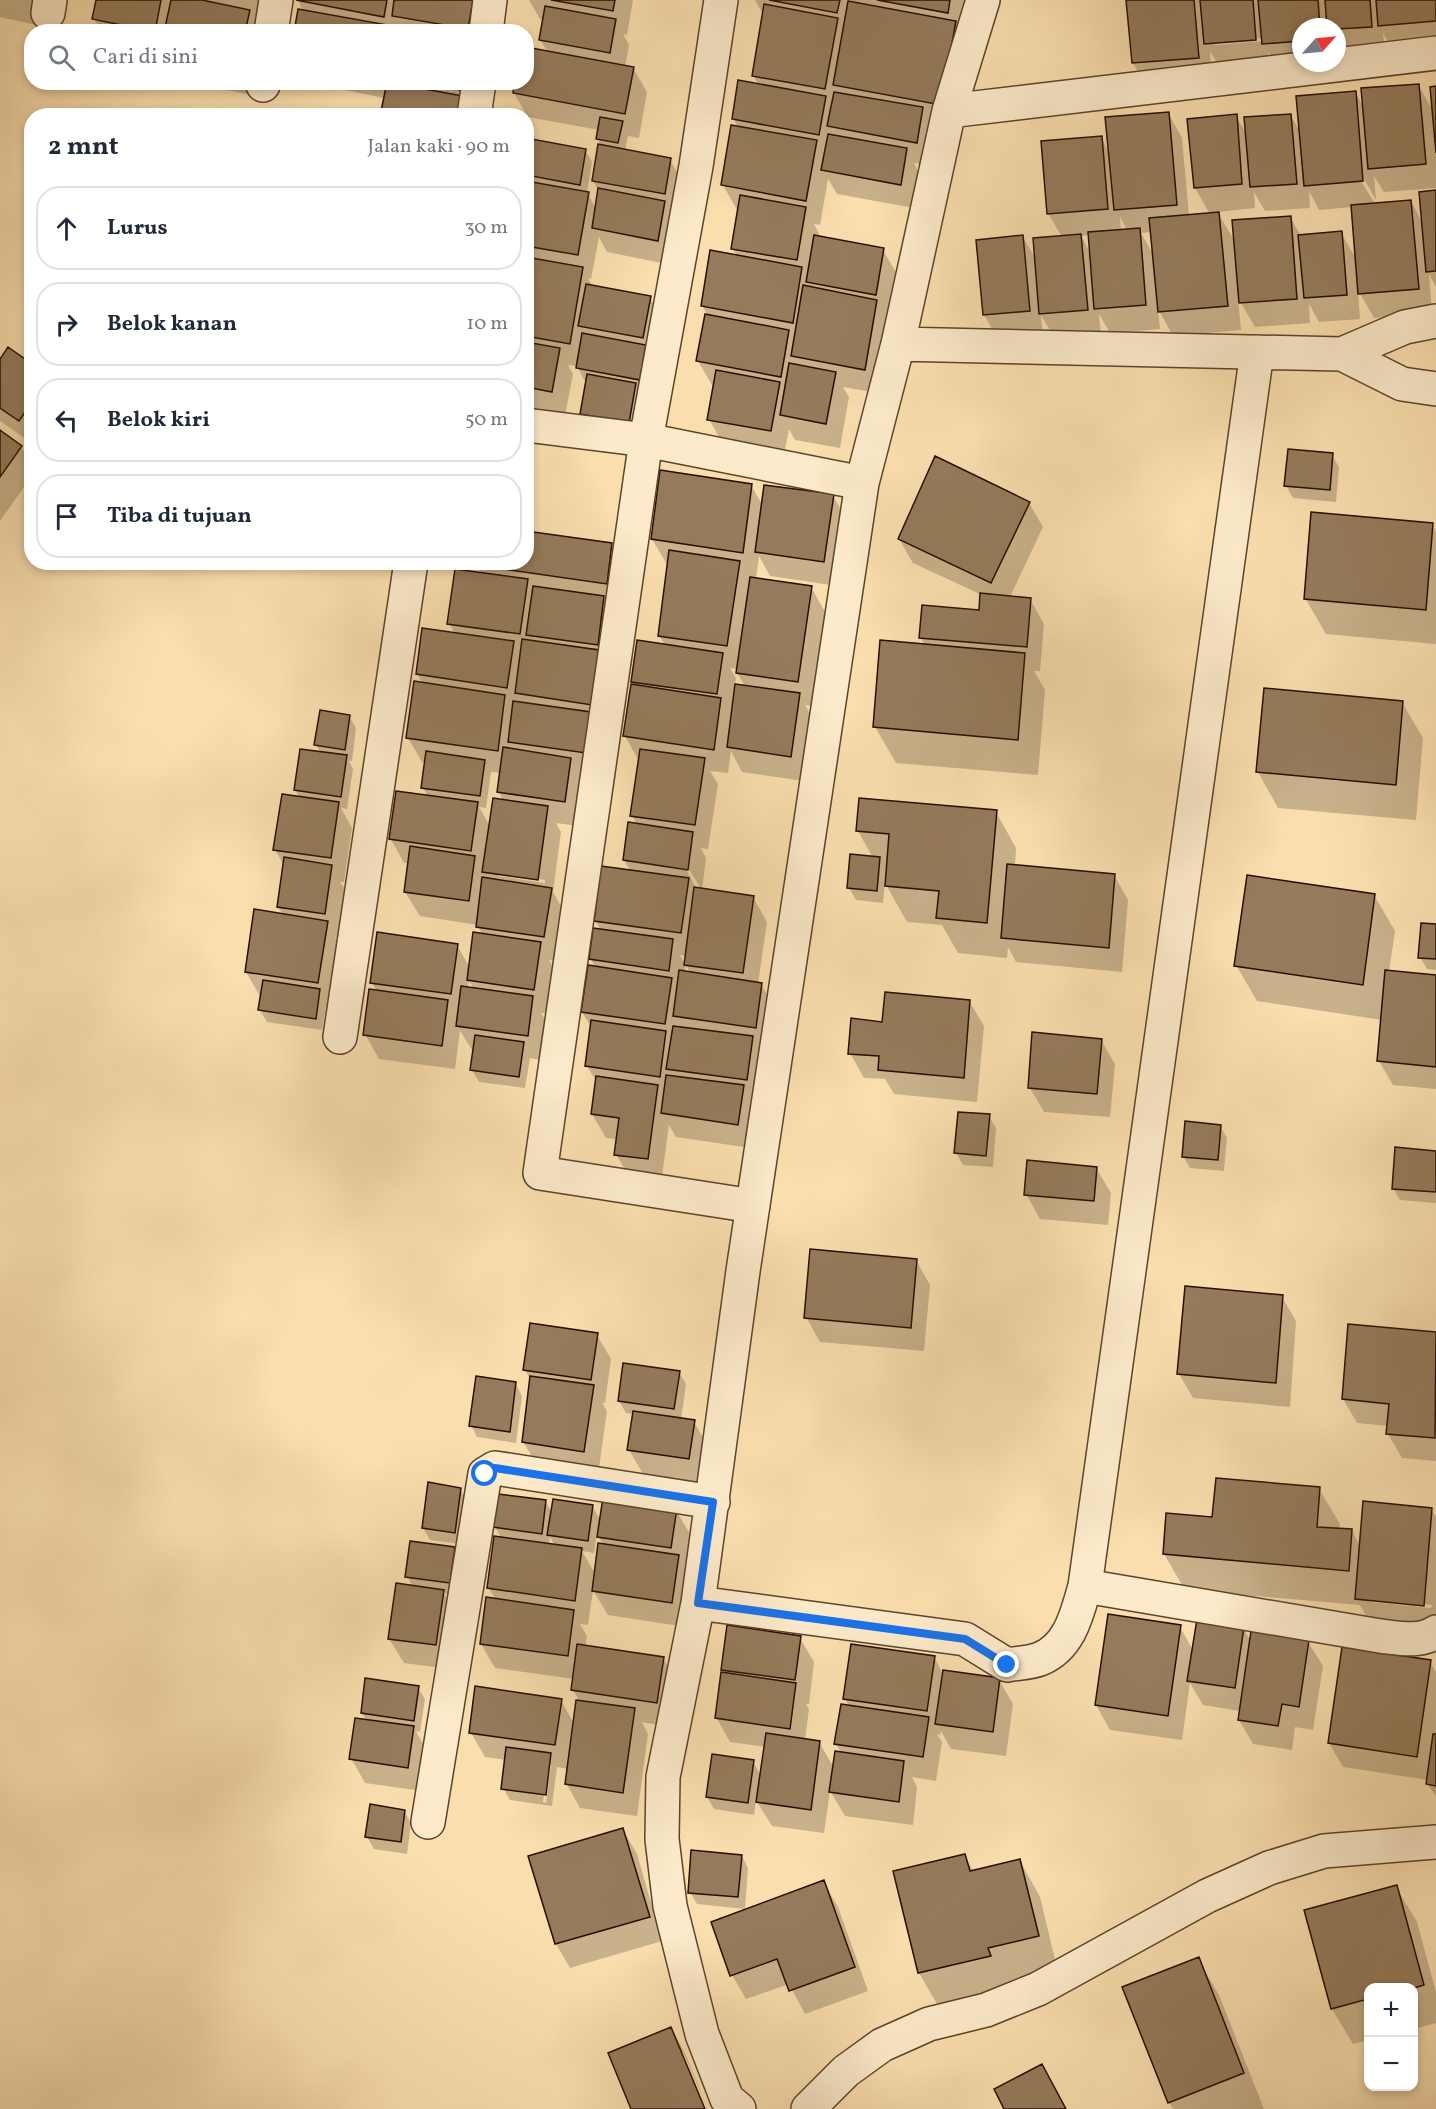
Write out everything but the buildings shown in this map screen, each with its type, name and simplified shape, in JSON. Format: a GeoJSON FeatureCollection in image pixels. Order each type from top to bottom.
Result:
{"type":"FeatureCollection","features":[{"type":"Feature","properties":{"kind":"street"},"geometry":{"type":"LineString","coordinates":[[272,24],[276,0]]}},
{"type":"Feature","properties":{"kind":"street"},"geometry":{"type":"LineString","coordinates":[[487,24],[490,0]]}},
{"type":"Feature","properties":{"kind":"street"},"geometry":{"type":"LineString","coordinates":[[721,0],[696,166],[646,440],[540,1173],[753,1206]]}},
{"type":"Feature","properties":{"kind":"street"},"geometry":{"type":"LineString","coordinates":[[739,2109],[727,2099],[702,2034],[670,1906],[662,1839],[663,1777],[698,1603],[753,1206],[862,483],[898,344],[949,111],[983,0]]}},
{"type":"Feature","properties":{"kind":"street"},"geometry":{"type":"LineString","coordinates":[[949,111],[1436,54]]}},
{"type":"Feature","properties":{"kind":"street"},"geometry":{"type":"LineString","coordinates":[[475,108],[478,90]]}},
{"type":"Feature","properties":{"kind":"street"},"geometry":{"type":"LineString","coordinates":[[898,344],[1342,354],[1405,327],[1436,321]]}},
{"type":"Feature","properties":{"kind":"street"},"geometry":{"type":"LineString","coordinates":[[698,1603],[965,1639],[1007,1665],[1040,1659],[1060,1646],[1074,1622],[1085,1586],[1257,352]]}},
{"type":"Feature","properties":{"kind":"street"},"geometry":{"type":"LineString","coordinates":[[1342,354],[1402,384],[1436,389]]}},
{"type":"Feature","properties":{"kind":"street"},"geometry":{"type":"LineString","coordinates":[[534,426],[646,440],[862,483]]}},
{"type":"Feature","properties":{"kind":"street"},"geometry":{"type":"LineString","coordinates":[[340,1037],[410,570]]}},
{"type":"Feature","properties":{"kind":"street"},"geometry":{"type":"LineString","coordinates":[[428,1822],[485,1474],[495,1468],[713,1502]]}},
{"type":"Feature","properties":{"kind":"street"},"geometry":{"type":"LineString","coordinates":[[1085,1586],[1409,1640],[1429,1636],[1436,1632]]}},
{"type":"Feature","properties":{"kind":"street"},"geometry":{"type":"LineString","coordinates":[[808,2109],[846,2071],[882,2045],[929,2024],[986,2010],[1038,1989],[1207,1896],[1269,1868],[1324,1851],[1436,1842]]}},
{"type":"Feature","properties":{"kind":"route"},"geometry":{"type":"LineString","coordinates":[[485,1474],[495,1468],[713,1502],[698,1603],[965,1639],[1007,1665]]}}]}
